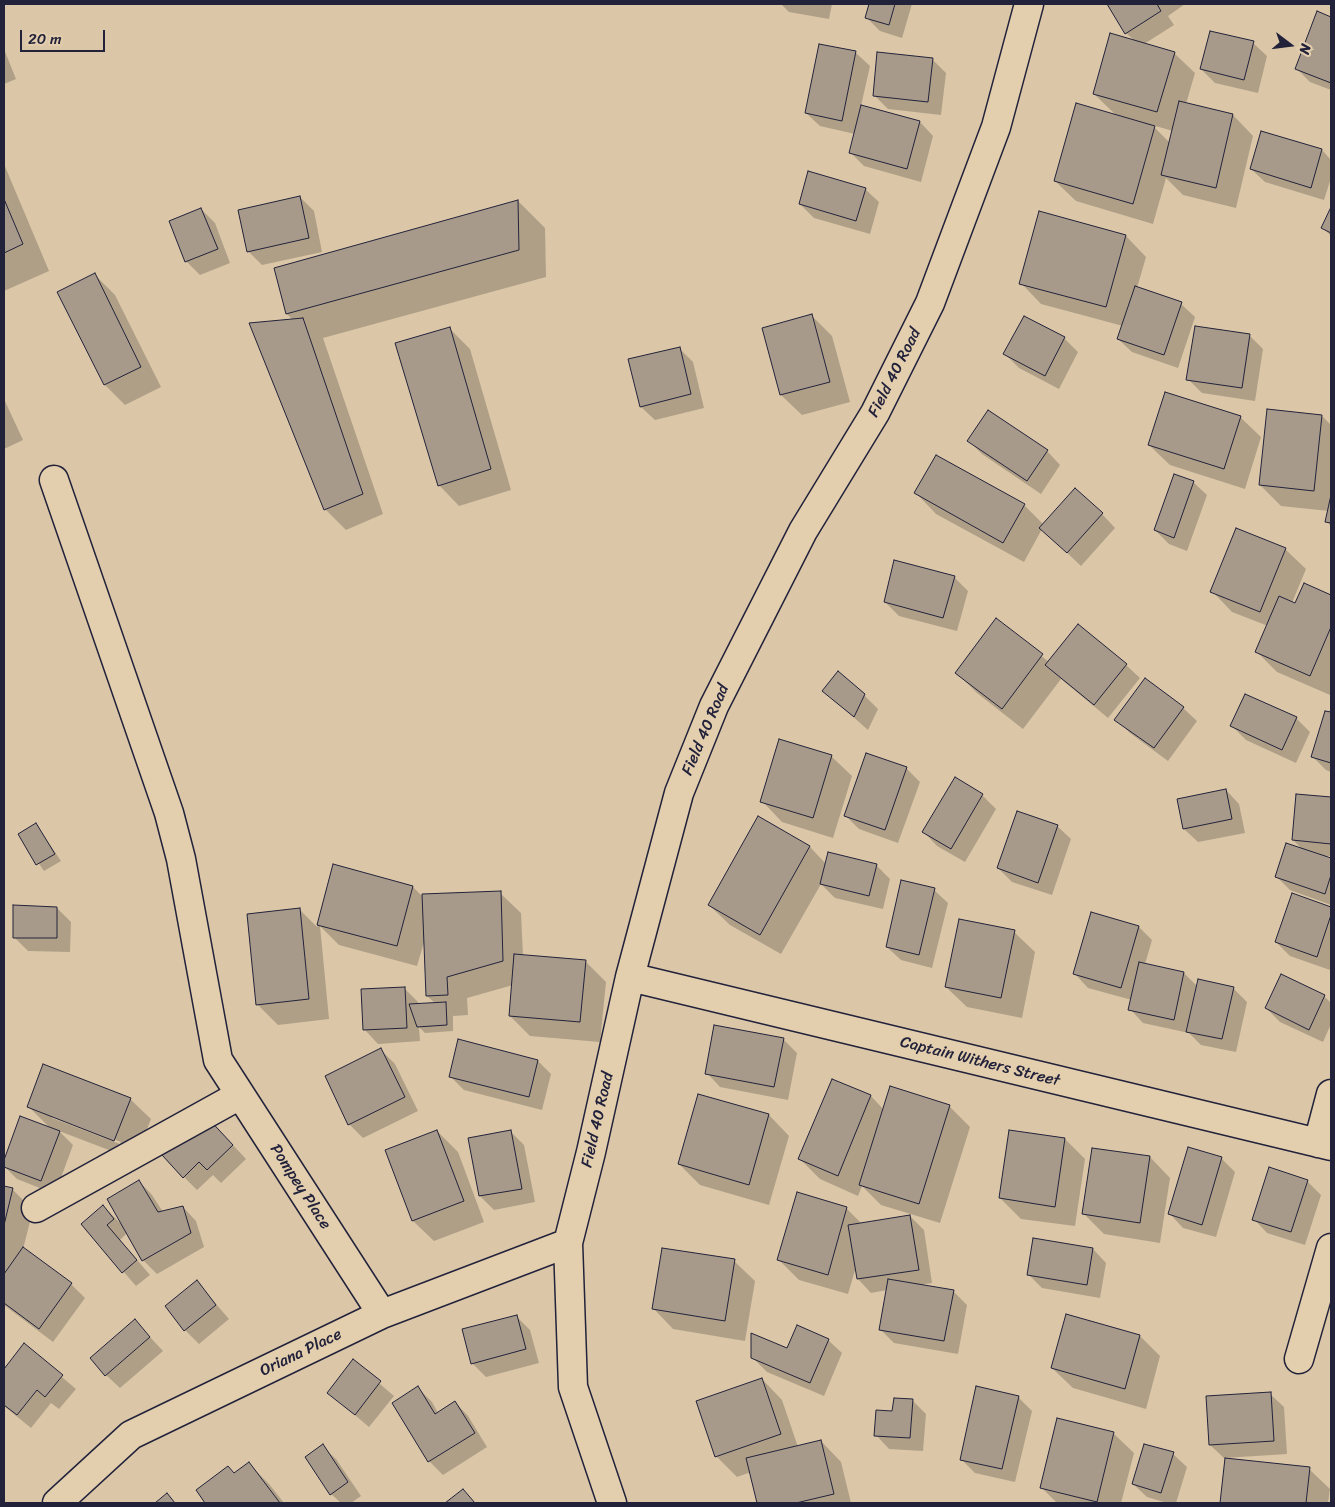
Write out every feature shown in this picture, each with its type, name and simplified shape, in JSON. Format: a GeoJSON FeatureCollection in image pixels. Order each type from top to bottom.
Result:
{"type":"FeatureCollection","features":[{"type":"Feature","properties":{"kind":"street","name":"Field 40 Road"},"geometry":{"type":"LineString","coordinates":[[612,1503],[602,1480],[573,1387],[568,1243],[591,1152],[630,977],[679,794],[714,706],[803,532],[875,412],[930,303],[996,127],[1029,4]]}},
{"type":"Feature","properties":{"kind":"street","name":"Pompey Place"},"geometry":{"type":"LineString","coordinates":[[54,480],[169,813],[181,859],[218,1060],[382,1314]]}},
{"type":"Feature","properties":{"kind":"street","name":"Captain Withers Street"},"geometry":{"type":"LineString","coordinates":[[630,977],[1325,1145]]}},
{"type":"Feature","properties":{"kind":"street"},"geometry":{"type":"LineString","coordinates":[[1325,1145],[1331,1094]]}},
{"type":"Feature","properties":{"kind":"street"},"geometry":{"type":"LineString","coordinates":[[36,1208],[240,1095]]}},
{"type":"Feature","properties":{"kind":"street","name":"Oriana Place"},"geometry":{"type":"LineString","coordinates":[[57,1503],[131,1436],[382,1314],[568,1243]]}},
{"type":"Feature","properties":{"kind":"street"},"geometry":{"type":"LineString","coordinates":[[1299,1359],[1331,1248]]}},
{"type":"Feature","properties":{"kind":"building"},"geometry":{"type":"Polygon","coordinates":[[[869,4],[895,4],[889,25],[865,18],[869,4]]]}},
{"type":"Feature","properties":{"kind":"building"},"geometry":{"type":"Polygon","coordinates":[[[1107,4],[1157,4],[1161,11],[1125,34],[1107,4]]]}},
{"type":"Feature","properties":{"kind":"building"},"geometry":{"type":"Polygon","coordinates":[[[1317,11],[1331,17],[1331,83],[1295,69],[1317,11]]]}},
{"type":"Feature","properties":{"kind":"building"},"geometry":{"type":"Polygon","coordinates":[[[1210,31],[1254,41],[1244,80],[1200,69],[1210,31]]]}},
{"type":"Feature","properties":{"kind":"building"},"geometry":{"type":"Polygon","coordinates":[[[1110,33],[1175,52],[1157,112],[1093,94],[1110,33]]]}},
{"type":"Feature","properties":{"kind":"building"},"geometry":{"type":"Polygon","coordinates":[[[819,44],[856,51],[842,121],[805,113],[819,44]]]}},
{"type":"Feature","properties":{"kind":"building"},"geometry":{"type":"Polygon","coordinates":[[[877,52],[933,58],[928,102],[873,96],[877,52]]]}},
{"type":"Feature","properties":{"kind":"building"},"geometry":{"type":"Polygon","coordinates":[[[1179,101],[1233,114],[1216,188],[1161,175],[1179,101]]]}},
{"type":"Feature","properties":{"kind":"building"},"geometry":{"type":"Polygon","coordinates":[[[1076,103],[1155,126],[1133,204],[1054,181],[1076,103]]]}},
{"type":"Feature","properties":{"kind":"building"},"geometry":{"type":"Polygon","coordinates":[[[861,105],[920,121],[907,169],[849,153],[861,105]]]}},
{"type":"Feature","properties":{"kind":"building"},"geometry":{"type":"Polygon","coordinates":[[[1261,131],[1322,149],[1311,188],[1250,169],[1261,131]]]}},
{"type":"Feature","properties":{"kind":"building"},"geometry":{"type":"Polygon","coordinates":[[[808,171],[866,188],[856,221],[799,204],[808,171]]]}},
{"type":"Feature","properties":{"kind":"building"},"geometry":{"type":"Polygon","coordinates":[[[300,196],[309,238],[247,252],[238,210],[300,196]]]}},
{"type":"Feature","properties":{"kind":"building"},"geometry":{"type":"Polygon","coordinates":[[[4,199],[23,244],[4,253],[4,199]]]}},
{"type":"Feature","properties":{"kind":"building"},"geometry":{"type":"Polygon","coordinates":[[[518,200],[519,250],[286,314],[274,268],[518,200]]]}},
{"type":"Feature","properties":{"kind":"building"},"geometry":{"type":"Polygon","coordinates":[[[1331,207],[1331,233],[1321,228],[1331,207]]]}},
{"type":"Feature","properties":{"kind":"building"},"geometry":{"type":"Polygon","coordinates":[[[201,208],[218,249],[185,262],[169,221],[201,208]]]}},
{"type":"Feature","properties":{"kind":"building"},"geometry":{"type":"Polygon","coordinates":[[[1039,211],[1126,235],[1106,307],[1019,284],[1039,211]]]}},
{"type":"Feature","properties":{"kind":"building"},"geometry":{"type":"Polygon","coordinates":[[[95,273],[141,367],[104,385],[57,292],[95,273]]]}},
{"type":"Feature","properties":{"kind":"building"},"geometry":{"type":"Polygon","coordinates":[[[1135,286],[1182,302],[1164,355],[1117,339],[1135,286]]]}},
{"type":"Feature","properties":{"kind":"building"},"geometry":{"type":"Polygon","coordinates":[[[812,314],[830,382],[780,395],[762,328],[812,314]]]}},
{"type":"Feature","properties":{"kind":"building"},"geometry":{"type":"Polygon","coordinates":[[[1024,316],[1065,337],[1045,376],[1003,354],[1024,316]]]}},
{"type":"Feature","properties":{"kind":"building"},"geometry":{"type":"Polygon","coordinates":[[[303,318],[363,494],[324,510],[249,323],[303,318]]]}},
{"type":"Feature","properties":{"kind":"building"},"geometry":{"type":"Polygon","coordinates":[[[1195,326],[1250,334],[1242,388],[1186,380],[1195,326]]]}},
{"type":"Feature","properties":{"kind":"building"},"geometry":{"type":"Polygon","coordinates":[[[450,327],[491,469],[438,486],[395,343],[450,327]]]}},
{"type":"Feature","properties":{"kind":"building"},"geometry":{"type":"Polygon","coordinates":[[[680,347],[691,394],[640,407],[628,359],[680,347]]]}},
{"type":"Feature","properties":{"kind":"building"},"geometry":{"type":"Polygon","coordinates":[[[1165,392],[1241,416],[1224,469],[1148,445],[1165,392]]]}},
{"type":"Feature","properties":{"kind":"building"},"geometry":{"type":"Polygon","coordinates":[[[1267,409],[1322,415],[1314,491],[1259,485],[1267,409]]]}},
{"type":"Feature","properties":{"kind":"building"},"geometry":{"type":"Polygon","coordinates":[[[988,410],[1048,450],[1027,481],[967,441],[988,410]]]}},
{"type":"Feature","properties":{"kind":"building"},"geometry":{"type":"Polygon","coordinates":[[[936,455],[1025,504],[1003,543],[914,493],[936,455]]]}},
{"type":"Feature","properties":{"kind":"building"},"geometry":{"type":"Polygon","coordinates":[[[1174,474],[1194,481],[1174,538],[1154,530],[1174,474]]]}},
{"type":"Feature","properties":{"kind":"building"},"geometry":{"type":"Polygon","coordinates":[[[1075,488],[1103,513],[1067,553],[1039,528],[1075,488]]]}},
{"type":"Feature","properties":{"kind":"building"},"geometry":{"type":"Polygon","coordinates":[[[1331,495],[1331,523],[1325,522],[1331,495]]]}},
{"type":"Feature","properties":{"kind":"building"},"geometry":{"type":"Polygon","coordinates":[[[1236,528],[1286,548],[1260,612],[1210,592],[1236,528]]]}},
{"type":"Feature","properties":{"kind":"building"},"geometry":{"type":"Polygon","coordinates":[[[894,560],[955,576],[943,618],[884,602],[894,560]]]}},
{"type":"Feature","properties":{"kind":"building"},"geometry":{"type":"Polygon","coordinates":[[[1304,583],[1331,595],[1331,627],[1310,676],[1255,652],[1279,596],[1295,603],[1304,583]]]}},
{"type":"Feature","properties":{"kind":"building"},"geometry":{"type":"Polygon","coordinates":[[[996,618],[1043,654],[1002,709],[955,673],[996,618]]]}},
{"type":"Feature","properties":{"kind":"building"},"geometry":{"type":"Polygon","coordinates":[[[1078,624],[1127,664],[1094,705],[1045,665],[1078,624]]]}},
{"type":"Feature","properties":{"kind":"building"},"geometry":{"type":"Polygon","coordinates":[[[838,671],[865,694],[854,717],[822,691],[838,671]]]}},
{"type":"Feature","properties":{"kind":"building"},"geometry":{"type":"Polygon","coordinates":[[[1145,678],[1184,707],[1154,748],[1114,720],[1145,678]]]}},
{"type":"Feature","properties":{"kind":"building"},"geometry":{"type":"Polygon","coordinates":[[[1245,694],[1297,717],[1282,750],[1230,726],[1245,694]]]}},
{"type":"Feature","properties":{"kind":"building"},"geometry":{"type":"Polygon","coordinates":[[[1325,711],[1331,712],[1331,763],[1311,757],[1325,711]]]}},
{"type":"Feature","properties":{"kind":"building"},"geometry":{"type":"Polygon","coordinates":[[[779,739],[832,755],[813,818],[760,802],[779,739]]]}},
{"type":"Feature","properties":{"kind":"building"},"geometry":{"type":"Polygon","coordinates":[[[866,753],[907,767],[885,830],[844,816],[866,753]]]}},
{"type":"Feature","properties":{"kind":"building"},"geometry":{"type":"Polygon","coordinates":[[[955,777],[983,794],[951,849],[922,832],[955,777]]]}},
{"type":"Feature","properties":{"kind":"building"},"geometry":{"type":"Polygon","coordinates":[[[1226,789],[1232,819],[1183,829],[1177,799],[1226,789]]]}},
{"type":"Feature","properties":{"kind":"building"},"geometry":{"type":"Polygon","coordinates":[[[1296,794],[1331,797],[1331,844],[1292,840],[1296,794]]]}},
{"type":"Feature","properties":{"kind":"building"},"geometry":{"type":"Polygon","coordinates":[[[1017,811],[1058,825],[1038,883],[997,868],[1017,811]]]}},
{"type":"Feature","properties":{"kind":"building"},"geometry":{"type":"Polygon","coordinates":[[[758,816],[810,846],[760,935],[708,905],[758,816]]]}},
{"type":"Feature","properties":{"kind":"building"},"geometry":{"type":"Polygon","coordinates":[[[36,823],[55,854],[36,865],[18,834],[36,823]]]}},
{"type":"Feature","properties":{"kind":"building"},"geometry":{"type":"Polygon","coordinates":[[[1286,843],[1331,858],[1331,875],[1325,894],[1275,877],[1286,843]]]}},
{"type":"Feature","properties":{"kind":"building"},"geometry":{"type":"Polygon","coordinates":[[[828,852],[877,864],[869,896],[820,884],[828,852]]]}},
{"type":"Feature","properties":{"kind":"building"},"geometry":{"type":"Polygon","coordinates":[[[333,864],[413,886],[397,946],[317,925],[333,864]]]}},
{"type":"Feature","properties":{"kind":"building"},"geometry":{"type":"Polygon","coordinates":[[[901,880],[935,888],[919,955],[886,947],[901,880]]]}},
{"type":"Feature","properties":{"kind":"building"},"geometry":{"type":"Polygon","coordinates":[[[501,891],[503,961],[447,977],[448,995],[426,996],[422,894],[501,891]]]}},
{"type":"Feature","properties":{"kind":"building"},"geometry":{"type":"Polygon","coordinates":[[[1292,893],[1331,907],[1331,915],[1317,957],[1275,942],[1292,893]]]}},
{"type":"Feature","properties":{"kind":"building"},"geometry":{"type":"Polygon","coordinates":[[[13,905],[57,907],[57,938],[13,938],[13,905]]]}},
{"type":"Feature","properties":{"kind":"building"},"geometry":{"type":"Polygon","coordinates":[[[300,908],[309,999],[256,1005],[247,914],[300,908]]]}},
{"type":"Feature","properties":{"kind":"building"},"geometry":{"type":"Polygon","coordinates":[[[1091,912],[1139,926],[1121,988],[1073,974],[1091,912]]]}},
{"type":"Feature","properties":{"kind":"building"},"geometry":{"type":"Polygon","coordinates":[[[959,919],[1015,930],[1001,998],[945,987],[959,919]]]}},
{"type":"Feature","properties":{"kind":"building"},"geometry":{"type":"Polygon","coordinates":[[[514,954],[586,960],[580,1022],[509,1016],[514,954]]]}},
{"type":"Feature","properties":{"kind":"building"},"geometry":{"type":"Polygon","coordinates":[[[1139,962],[1184,972],[1174,1020],[1128,1010],[1139,962]]]}},
{"type":"Feature","properties":{"kind":"building"},"geometry":{"type":"Polygon","coordinates":[[[1281,974],[1325,995],[1309,1030],[1265,1008],[1281,974]]]}},
{"type":"Feature","properties":{"kind":"building"},"geometry":{"type":"Polygon","coordinates":[[[1198,979],[1234,987],[1222,1039],[1186,1032],[1198,979]]]}},
{"type":"Feature","properties":{"kind":"building"},"geometry":{"type":"Polygon","coordinates":[[[405,987],[407,1028],[363,1030],[361,989],[405,987]]]}},
{"type":"Feature","properties":{"kind":"building"},"geometry":{"type":"Polygon","coordinates":[[[446,1002],[447,1025],[417,1027],[409,1004],[446,1002]]]}},
{"type":"Feature","properties":{"kind":"building"},"geometry":{"type":"Polygon","coordinates":[[[714,1025],[784,1038],[774,1087],[705,1074],[714,1025]]]}},
{"type":"Feature","properties":{"kind":"building"},"geometry":{"type":"Polygon","coordinates":[[[458,1039],[538,1060],[529,1097],[449,1077],[458,1039]]]}},
{"type":"Feature","properties":{"kind":"building"},"geometry":{"type":"Polygon","coordinates":[[[381,1048],[405,1097],[348,1125],[325,1076],[381,1048]]]}},
{"type":"Feature","properties":{"kind":"building"},"geometry":{"type":"Polygon","coordinates":[[[43,1064],[131,1098],[114,1141],[27,1107],[43,1064]]]}},
{"type":"Feature","properties":{"kind":"building"},"geometry":{"type":"Polygon","coordinates":[[[832,1079],[871,1095],[838,1176],[798,1159],[832,1079]]]}},
{"type":"Feature","properties":{"kind":"building"},"geometry":{"type":"Polygon","coordinates":[[[890,1086],[950,1105],[919,1204],[859,1185],[890,1086]]]}},
{"type":"Feature","properties":{"kind":"building"},"geometry":{"type":"Polygon","coordinates":[[[698,1094],[769,1114],[749,1185],[678,1164],[698,1094]]]}},
{"type":"Feature","properties":{"kind":"building"},"geometry":{"type":"Polygon","coordinates":[[[205,1115],[233,1145],[207,1170],[199,1162],[183,1178],[162,1155],[205,1115]]]}},
{"type":"Feature","properties":{"kind":"building"},"geometry":{"type":"Polygon","coordinates":[[[20,1116],[60,1131],[41,1181],[4,1167],[4,1160],[20,1116]]]}},
{"type":"Feature","properties":{"kind":"building"},"geometry":{"type":"Polygon","coordinates":[[[437,1130],[464,1201],[412,1221],[385,1150],[437,1130]]]}},
{"type":"Feature","properties":{"kind":"building"},"geometry":{"type":"Polygon","coordinates":[[[511,1130],[522,1189],[479,1196],[468,1138],[511,1130]]]}},
{"type":"Feature","properties":{"kind":"building"},"geometry":{"type":"Polygon","coordinates":[[[1009,1130],[1065,1138],[1055,1207],[999,1198],[1009,1130]]]}},
{"type":"Feature","properties":{"kind":"building"},"geometry":{"type":"Polygon","coordinates":[[[1188,1147],[1222,1157],[1202,1225],[1168,1214],[1188,1147]]]}},
{"type":"Feature","properties":{"kind":"building"},"geometry":{"type":"Polygon","coordinates":[[[1092,1148],[1150,1156],[1140,1223],[1082,1214],[1092,1148]]]}},
{"type":"Feature","properties":{"kind":"building"},"geometry":{"type":"Polygon","coordinates":[[[1269,1167],[1308,1180],[1291,1232],[1252,1220],[1269,1167]]]}},
{"type":"Feature","properties":{"kind":"building"},"geometry":{"type":"Polygon","coordinates":[[[139,1180],[158,1212],[183,1206],[191,1233],[142,1261],[107,1199],[139,1180]]]}},
{"type":"Feature","properties":{"kind":"building"},"geometry":{"type":"Polygon","coordinates":[[[4,1186],[13,1188],[4,1225],[4,1186]]]}},
{"type":"Feature","properties":{"kind":"building"},"geometry":{"type":"Polygon","coordinates":[[[797,1192],[847,1207],[828,1275],[777,1260],[797,1192]]]}},
{"type":"Feature","properties":{"kind":"building"},"geometry":{"type":"Polygon","coordinates":[[[103,1205],[114,1219],[107,1225],[137,1260],[122,1273],[81,1224],[103,1205]]]}},
{"type":"Feature","properties":{"kind":"building"},"geometry":{"type":"Polygon","coordinates":[[[910,1215],[919,1270],[857,1279],[848,1225],[910,1215]]]}},
{"type":"Feature","properties":{"kind":"building"},"geometry":{"type":"Polygon","coordinates":[[[1033,1238],[1093,1248],[1087,1285],[1027,1275],[1033,1238]]]}},
{"type":"Feature","properties":{"kind":"building"},"geometry":{"type":"Polygon","coordinates":[[[23,1247],[72,1283],[39,1329],[4,1303],[4,1274],[23,1247]]]}},
{"type":"Feature","properties":{"kind":"building"},"geometry":{"type":"Polygon","coordinates":[[[662,1248],[735,1259],[725,1321],[652,1309],[662,1248]]]}},
{"type":"Feature","properties":{"kind":"building"},"geometry":{"type":"Polygon","coordinates":[[[888,1279],[954,1290],[944,1341],[879,1330],[888,1279]]]}},
{"type":"Feature","properties":{"kind":"building"},"geometry":{"type":"Polygon","coordinates":[[[197,1280],[216,1305],[184,1331],[165,1306],[197,1280]]]}},
{"type":"Feature","properties":{"kind":"building"},"geometry":{"type":"Polygon","coordinates":[[[1066,1314],[1140,1335],[1125,1389],[1051,1368],[1066,1314]]]}},
{"type":"Feature","properties":{"kind":"building"},"geometry":{"type":"Polygon","coordinates":[[[517,1315],[526,1349],[471,1364],[462,1329],[517,1315]]]}},
{"type":"Feature","properties":{"kind":"building"},"geometry":{"type":"Polygon","coordinates":[[[135,1319],[150,1337],[105,1376],[90,1358],[135,1319]]]}},
{"type":"Feature","properties":{"kind":"building"},"geometry":{"type":"Polygon","coordinates":[[[797,1325],[829,1339],[810,1383],[751,1358],[751,1333],[787,1348],[797,1325]]]}},
{"type":"Feature","properties":{"kind":"building"},"geometry":{"type":"Polygon","coordinates":[[[24,1343],[63,1375],[45,1397],[37,1390],[17,1415],[4,1405],[4,1369],[24,1343]]]}},
{"type":"Feature","properties":{"kind":"building"},"geometry":{"type":"Polygon","coordinates":[[[353,1359],[381,1381],[355,1415],[327,1393],[353,1359]]]}},
{"type":"Feature","properties":{"kind":"building"},"geometry":{"type":"Polygon","coordinates":[[[762,1378],[781,1434],[715,1457],[696,1401],[762,1378]]]}},
{"type":"Feature","properties":{"kind":"building"},"geometry":{"type":"Polygon","coordinates":[[[418,1386],[435,1414],[455,1401],[475,1433],[428,1462],[392,1403],[418,1386]]]}},
{"type":"Feature","properties":{"kind":"building"},"geometry":{"type":"Polygon","coordinates":[[[976,1386],[1019,1396],[1002,1469],[960,1460],[976,1386]]]}},
{"type":"Feature","properties":{"kind":"building"},"geometry":{"type":"Polygon","coordinates":[[[1271,1392],[1274,1441],[1209,1445],[1206,1396],[1271,1392]]]}},
{"type":"Feature","properties":{"kind":"building"},"geometry":{"type":"Polygon","coordinates":[[[894,1398],[913,1399],[910,1438],[874,1436],[876,1410],[892,1411],[894,1398]]]}},
{"type":"Feature","properties":{"kind":"building"},"geometry":{"type":"Polygon","coordinates":[[[1057,1418],[1114,1432],[1097,1502],[1040,1488],[1057,1418]]]}},
{"type":"Feature","properties":{"kind":"building"},"geometry":{"type":"Polygon","coordinates":[[[821,1440],[834,1494],[796,1503],[757,1503],[746,1458],[821,1440]]]}},
{"type":"Feature","properties":{"kind":"building"},"geometry":{"type":"Polygon","coordinates":[[[323,1444],[348,1482],[330,1495],[305,1457],[323,1444]]]}},
{"type":"Feature","properties":{"kind":"building"},"geometry":{"type":"Polygon","coordinates":[[[1144,1444],[1174,1452],[1161,1493],[1132,1484],[1144,1444]]]}},
{"type":"Feature","properties":{"kind":"building"},"geometry":{"type":"Polygon","coordinates":[[[1225,1458],[1310,1467],[1306,1503],[1220,1503],[1225,1458]]]}},
{"type":"Feature","properties":{"kind":"building"},"geometry":{"type":"Polygon","coordinates":[[[249,1462],[280,1503],[205,1503],[196,1490],[228,1466],[234,1473],[249,1462]]]}},
{"type":"Feature","properties":{"kind":"building"},"geometry":{"type":"Polygon","coordinates":[[[463,1489],[475,1503],[445,1503],[463,1489]]]}},
{"type":"Feature","properties":{"kind":"building"},"geometry":{"type":"Polygon","coordinates":[[[167,1493],[175,1503],[155,1503],[167,1493]]]}}]}
